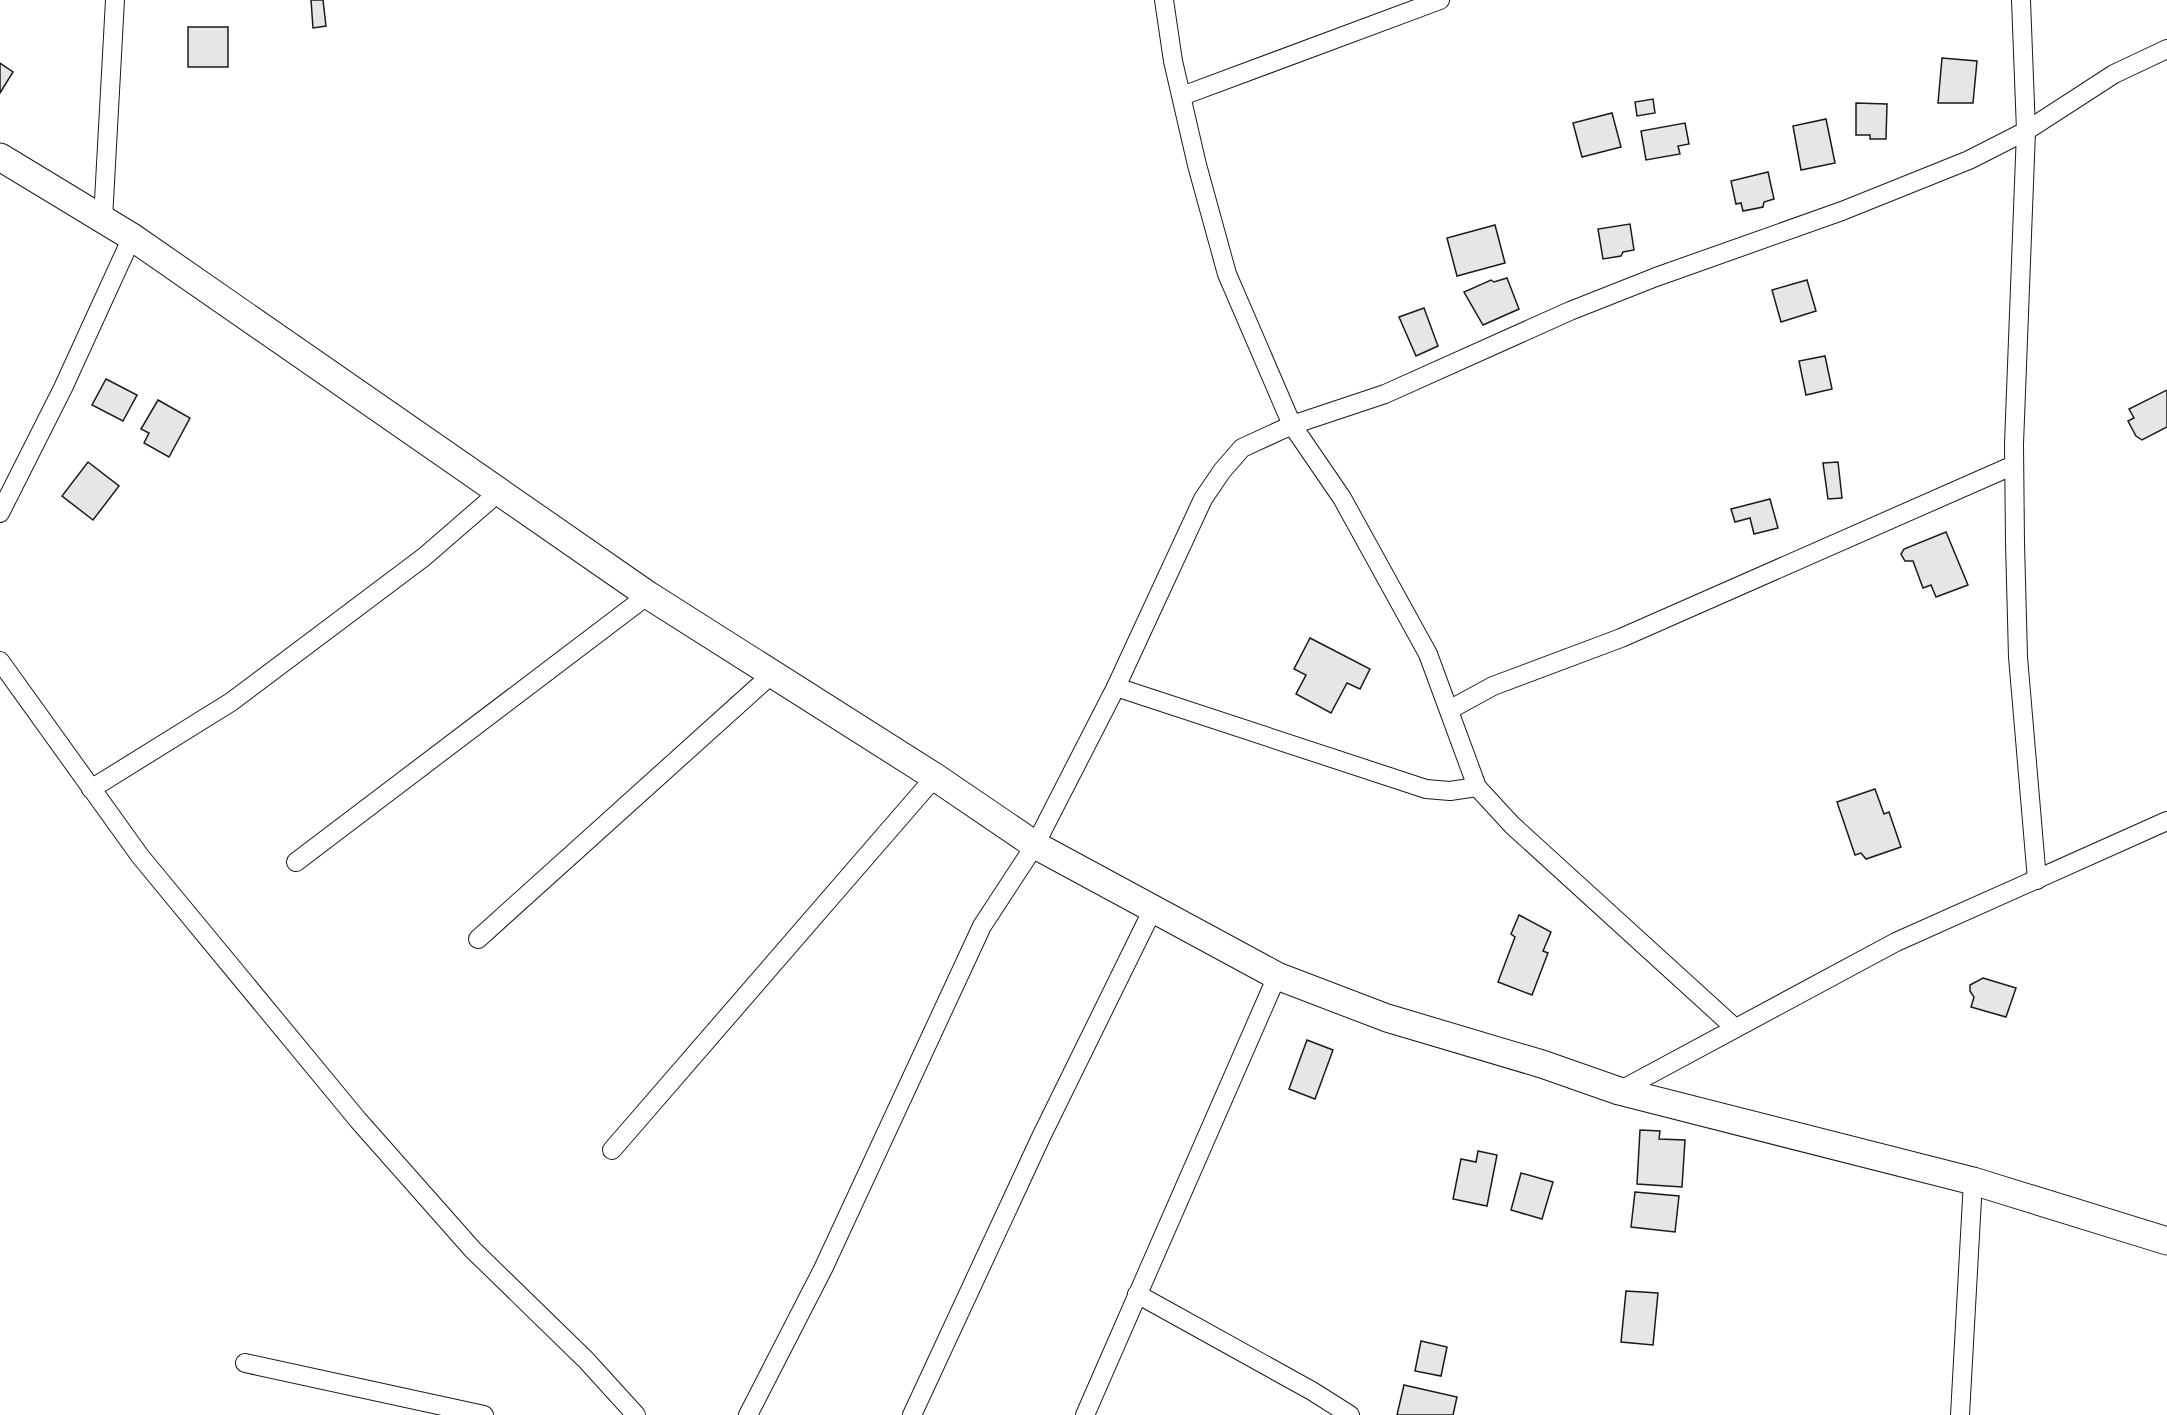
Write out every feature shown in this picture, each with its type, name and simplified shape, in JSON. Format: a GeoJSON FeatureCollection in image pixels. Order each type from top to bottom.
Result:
{"type":"FeatureCollection","features":[{"type":"Feature","properties":{"kind":"street"},"geometry":{"type":"LineString","coordinates":[[103,219],[115,0]]}},
{"type":"Feature","properties":{"kind":"street"},"geometry":{"type":"LineString","coordinates":[[1164,0],[1169,42],[1197,165],[1227,274],[1293,425],[1342,498],[1384,570],[1428,654],[1477,787],[1512,825],[1735,1028]]}},
{"type":"Feature","properties":{"kind":"street"},"geometry":{"type":"LineString","coordinates":[[1182,96],[1440,0]]}},
{"type":"Feature","properties":{"kind":"street"},"geometry":{"type":"LineString","coordinates":[[2021,0],[2026,131],[2014,465],[2018,657],[2037,880]]}},
{"type":"Feature","properties":{"kind":"street"},"geometry":{"type":"LineString","coordinates":[[748,1415],[823,1269],[982,926],[1035,845],[1116,687],[1203,499],[1222,471],[1242,448],[1293,425],[1385,394],[1570,310],[1893,191],[1969,160],[2026,131],[2114,74],[2167,50]]}},
{"type":"Feature","properties":{"kind":"street"},"geometry":{"type":"LineString","coordinates":[[0,158],[132,237],[648,595],[935,777],[1035,845],[1277,976],[1387,1018],[1542,1064],[1619,1091],[1974,1181],[2167,1241]]}},
{"type":"Feature","properties":{"kind":"street"},"geometry":{"type":"LineString","coordinates":[[0,513],[63,388],[132,237]]}},
{"type":"Feature","properties":{"kind":"street"},"geometry":{"type":"LineString","coordinates":[[1449,710],[1493,686],[1621,638],[2014,465]]}},
{"type":"Feature","properties":{"kind":"street"},"geometry":{"type":"LineString","coordinates":[[91,789],[231,702],[424,557],[499,492]]}},
{"type":"Feature","properties":{"kind":"street"},"geometry":{"type":"LineString","coordinates":[[296,862],[648,595]]}},
{"type":"Feature","properties":{"kind":"street"},"geometry":{"type":"LineString","coordinates":[[0,661],[91,789],[182,908],[429,1203],[473,1250],[586,1360],[636,1415]]}},
{"type":"Feature","properties":{"kind":"street"},"geometry":{"type":"LineString","coordinates":[[477,939],[771,675]]}},
{"type":"Feature","properties":{"kind":"street"},"geometry":{"type":"LineString","coordinates":[[1116,687],[1426,789],[1450,791],[1477,787]]}},
{"type":"Feature","properties":{"kind":"street"},"geometry":{"type":"LineString","coordinates":[[612,1150],[935,777]]}},
{"type":"Feature","properties":{"kind":"street"},"geometry":{"type":"LineString","coordinates":[[1619,1091],[1896,942],[2167,821]]}},
{"type":"Feature","properties":{"kind":"street"},"geometry":{"type":"LineString","coordinates":[[2149,830],[2167,837]]}},
{"type":"Feature","properties":{"kind":"street"},"geometry":{"type":"LineString","coordinates":[[912,1415],[1041,1137],[1152,910]]}},
{"type":"Feature","properties":{"kind":"street"},"geometry":{"type":"LineString","coordinates":[[1085,1415],[1277,976]]}},
{"type":"Feature","properties":{"kind":"street"},"geometry":{"type":"LineString","coordinates":[[1960,1415],[1974,1181]]}},
{"type":"Feature","properties":{"kind":"street"},"geometry":{"type":"LineString","coordinates":[[1137,1294],[1312,1391],[1350,1415]]}},
{"type":"Feature","properties":{"kind":"street"},"geometry":{"type":"LineString","coordinates":[[245,1363],[484,1415]]}},
{"type":"Feature","properties":{"kind":"building"},"geometry":{"type":"Polygon","coordinates":[[[311,0],[323,0],[326,26],[313,28],[311,0]]]}},
{"type":"Feature","properties":{"kind":"building"},"geometry":{"type":"Polygon","coordinates":[[[188,27],[228,27],[228,67],[188,67],[188,27]]]}},
{"type":"Feature","properties":{"kind":"building"},"geometry":{"type":"Polygon","coordinates":[[[1942,58],[1977,61],[1973,103],[1938,103],[1942,58]]]}},
{"type":"Feature","properties":{"kind":"building"},"geometry":{"type":"Polygon","coordinates":[[[0,63],[13,72],[0,93],[0,63]]]}},
{"type":"Feature","properties":{"kind":"building"},"geometry":{"type":"Polygon","coordinates":[[[1653,99],[1655,113],[1637,116],[1635,102],[1653,99]]]}},
{"type":"Feature","properties":{"kind":"building"},"geometry":{"type":"Polygon","coordinates":[[[1856,103],[1887,104],[1886,139],[1870,139],[1870,135],[1856,135],[1856,103]]]}},
{"type":"Feature","properties":{"kind":"building"},"geometry":{"type":"Polygon","coordinates":[[[1612,113],[1621,147],[1582,157],[1573,123],[1612,113]]]}},
{"type":"Feature","properties":{"kind":"building"},"geometry":{"type":"Polygon","coordinates":[[[1826,119],[1835,163],[1801,170],[1793,126],[1826,119]]]}},
{"type":"Feature","properties":{"kind":"building"},"geometry":{"type":"Polygon","coordinates":[[[1685,123],[1689,144],[1678,146],[1680,154],[1646,160],[1641,131],[1685,123]]]}},
{"type":"Feature","properties":{"kind":"building"},"geometry":{"type":"Polygon","coordinates":[[[1768,172],[1774,199],[1764,202],[1763,207],[1743,211],[1741,203],[1736,204],[1731,181],[1768,172]]]}},
{"type":"Feature","properties":{"kind":"building"},"geometry":{"type":"Polygon","coordinates":[[[1630,224],[1634,250],[1623,252],[1621,256],[1603,259],[1598,229],[1630,224]]]}},
{"type":"Feature","properties":{"kind":"building"},"geometry":{"type":"Polygon","coordinates":[[[1495,225],[1505,263],[1457,276],[1447,238],[1495,225]]]}},
{"type":"Feature","properties":{"kind":"building"},"geometry":{"type":"Polygon","coordinates":[[[1507,278],[1519,309],[1483,325],[1464,292],[1491,280],[1494,282],[1507,278]]]}},
{"type":"Feature","properties":{"kind":"building"},"geometry":{"type":"Polygon","coordinates":[[[1807,280],[1816,311],[1781,322],[1772,290],[1807,280]]]}},
{"type":"Feature","properties":{"kind":"building"},"geometry":{"type":"Polygon","coordinates":[[[1424,308],[1438,346],[1416,356],[1399,317],[1424,308]]]}},
{"type":"Feature","properties":{"kind":"building"},"geometry":{"type":"Polygon","coordinates":[[[1825,356],[1832,389],[1806,395],[1799,361],[1825,356]]]}},
{"type":"Feature","properties":{"kind":"building"},"geometry":{"type":"Polygon","coordinates":[[[106,379],[137,395],[123,421],[92,405],[106,379]]]}},
{"type":"Feature","properties":{"kind":"building"},"geometry":{"type":"Polygon","coordinates":[[[2167,390],[2167,427],[2142,440],[2136,436],[2128,421],[2134,418],[2129,409],[2167,390]]]}},
{"type":"Feature","properties":{"kind":"building"},"geometry":{"type":"Polygon","coordinates":[[[158,400],[190,418],[169,457],[144,443],[149,433],[141,429],[158,400]]]}},
{"type":"Feature","properties":{"kind":"building"},"geometry":{"type":"Polygon","coordinates":[[[88,462],[119,486],[93,520],[62,496],[88,462]]]}},
{"type":"Feature","properties":{"kind":"building"},"geometry":{"type":"Polygon","coordinates":[[[1838,462],[1842,498],[1828,499],[1823,463],[1838,462]]]}},
{"type":"Feature","properties":{"kind":"building"},"geometry":{"type":"Polygon","coordinates":[[[1770,499],[1778,528],[1754,534],[1750,518],[1735,522],[1731,509],[1770,499]]]}},
{"type":"Feature","properties":{"kind":"building"},"geometry":{"type":"Polygon","coordinates":[[[1946,532],[1968,585],[1936,597],[1931,585],[1923,588],[1913,561],[1905,561],[1901,554],[1904,549],[1946,532]]]}},
{"type":"Feature","properties":{"kind":"building"},"geometry":{"type":"Polygon","coordinates":[[[1310,638],[1370,669],[1360,689],[1347,683],[1331,713],[1296,694],[1306,675],[1294,669],[1310,638]]]}},
{"type":"Feature","properties":{"kind":"building"},"geometry":{"type":"Polygon","coordinates":[[[1875,789],[1884,814],[1889,812],[1901,847],[1866,859],[1861,853],[1855,855],[1837,802],[1875,789]]]}},
{"type":"Feature","properties":{"kind":"building"},"geometry":{"type":"Polygon","coordinates":[[[1519,915],[1551,932],[1543,951],[1548,953],[1532,995],[1498,982],[1515,937],[1511,934],[1519,915]]]}},
{"type":"Feature","properties":{"kind":"building"},"geometry":{"type":"Polygon","coordinates":[[[1983,978],[2016,988],[2006,1017],[1971,1007],[1974,997],[1970,991],[1970,985],[1983,978]]]}},
{"type":"Feature","properties":{"kind":"building"},"geometry":{"type":"Polygon","coordinates":[[[1307,1040],[1333,1050],[1315,1099],[1289,1089],[1307,1040]]]}},
{"type":"Feature","properties":{"kind":"building"},"geometry":{"type":"Polygon","coordinates":[[[1640,1130],[1660,1131],[1659,1139],[1685,1140],[1682,1187],[1637,1184],[1640,1130]]]}},
{"type":"Feature","properties":{"kind":"building"},"geometry":{"type":"Polygon","coordinates":[[[1478,1151],[1497,1155],[1487,1206],[1453,1199],[1461,1159],[1476,1162],[1478,1151]]]}},
{"type":"Feature","properties":{"kind":"building"},"geometry":{"type":"Polygon","coordinates":[[[1521,1173],[1553,1182],[1542,1219],[1511,1210],[1521,1173]]]}},
{"type":"Feature","properties":{"kind":"building"},"geometry":{"type":"Polygon","coordinates":[[[1635,1192],[1679,1196],[1675,1232],[1631,1227],[1635,1192]]]}},
{"type":"Feature","properties":{"kind":"building"},"geometry":{"type":"Polygon","coordinates":[[[1626,1291],[1658,1293],[1653,1345],[1621,1342],[1626,1291]]]}},
{"type":"Feature","properties":{"kind":"building"},"geometry":{"type":"Polygon","coordinates":[[[1421,1341],[1447,1347],[1441,1376],[1415,1371],[1421,1341]]]}},
{"type":"Feature","properties":{"kind":"building"},"geometry":{"type":"Polygon","coordinates":[[[1404,1385],[1457,1397],[1453,1415],[1397,1415],[1404,1385]]]}}]}
